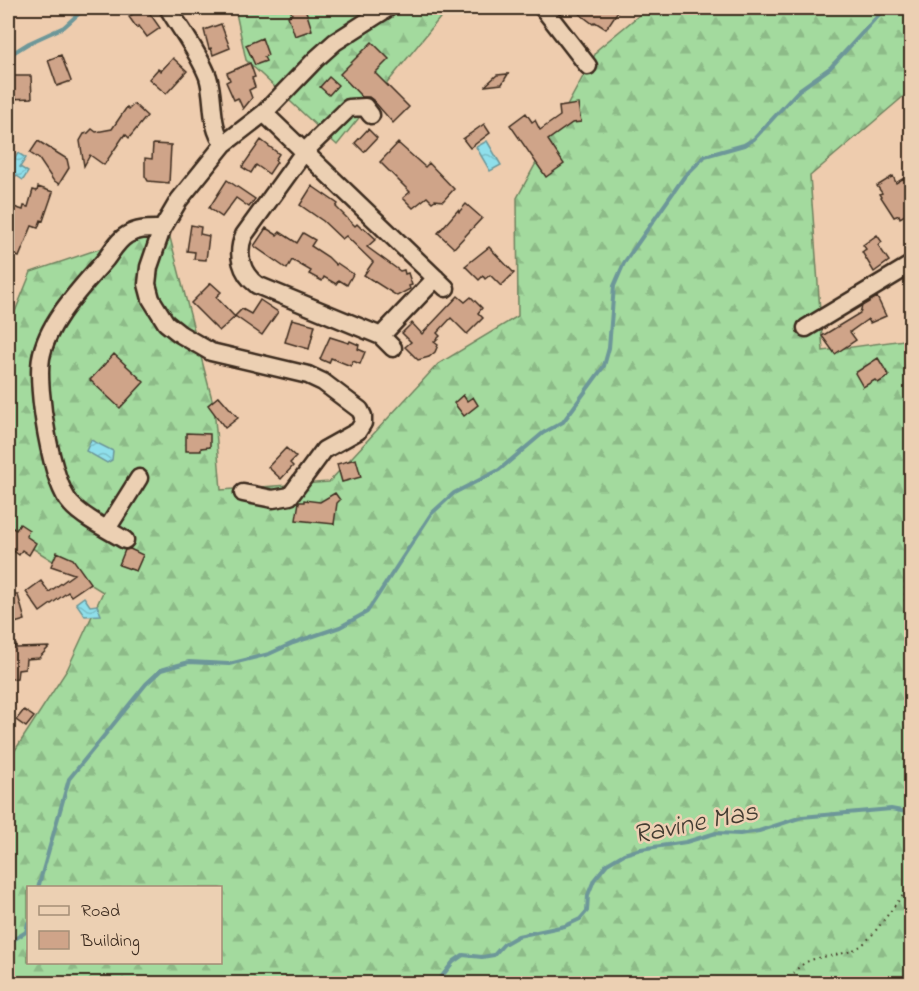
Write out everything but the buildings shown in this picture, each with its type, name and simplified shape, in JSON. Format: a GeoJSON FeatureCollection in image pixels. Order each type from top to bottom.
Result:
{"type":"FeatureCollection","features":[{"type":"Feature","properties":{"kind":"street"},"geometry":{"type":"LineString","coordinates":[[168,8],[205,69],[211,90],[217,136],[224,144]]}},
{"type":"Feature","properties":{"kind":"street"},"geometry":{"type":"LineString","coordinates":[[243,493],[273,500],[290,496],[324,450],[358,431],[363,423],[363,416],[360,410],[312,376],[211,352],[166,323],[154,306],[147,284],[149,267],[162,229],[179,200],[224,144],[264,113],[335,42],[388,8]]}},
{"type":"Feature","properties":{"kind":"street"},"geometry":{"type":"LineString","coordinates":[[543,8],[588,66]]}},
{"type":"Feature","properties":{"kind":"street"},"geometry":{"type":"LineString","coordinates":[[264,113],[304,152],[441,283],[387,342],[264,289],[250,280],[241,262],[241,243],[244,235],[304,152],[349,108],[365,107],[371,115]]}},
{"type":"Feature","properties":{"kind":"street"},"geometry":{"type":"LineString","coordinates":[[125,540],[70,504],[56,473],[45,426],[40,390],[41,357],[54,325],[124,236],[138,230],[162,229]]}},
{"type":"Feature","properties":{"kind":"street"},"geometry":{"type":"LineString","coordinates":[[806,328],[912,264]]}},
{"type":"Feature","properties":{"kind":"street"},"geometry":{"type":"LineString","coordinates":[[107,529],[139,477]]}},
{"type":"Feature","properties":{"kind":"path"},"geometry":{"type":"LineString","coordinates":[[912,573],[905,578],[905,603],[912,607]]}},
{"type":"Feature","properties":{"kind":"path"},"geometry":{"type":"LineString","coordinates":[[788,984],[792,972],[809,960],[860,946],[912,886]]}},
{"type":"Feature","properties":{"kind":"green space"},"geometry":{"type":"Polygon","coordinates":[[[235,8],[448,8],[337,145],[246,60],[235,8]]]}},
{"type":"Feature","properties":{"kind":"green space"},"geometry":{"type":"Polygon","coordinates":[[[648,8],[911,8],[911,90],[810,176],[823,351],[911,339],[911,983],[8,984],[8,761],[67,670],[103,592],[8,533],[8,329],[31,272],[167,226],[214,407],[221,490],[329,482],[438,364],[518,316],[517,198],[598,49],[648,8]]]}},
{"type":"Feature","properties":{"kind":"water"},"geometry":{"type":"Polygon","coordinates":[[[487,141],[501,165],[490,171],[476,147],[487,141]]]}},
{"type":"Feature","properties":{"kind":"water"},"geometry":{"type":"Polygon","coordinates":[[[18,153],[26,158],[20,167],[28,172],[23,180],[8,170],[18,153]]]}},
{"type":"Feature","properties":{"kind":"water"},"geometry":{"type":"Polygon","coordinates":[[[91,440],[113,451],[112,460],[107,463],[86,451],[91,440]]]}},
{"type":"Feature","properties":{"kind":"water"},"geometry":{"type":"Polygon","coordinates":[[[84,597],[90,606],[97,605],[101,615],[85,616],[76,603],[84,597]]]}},
{"type":"Feature","properties":{"kind":"waterway"},"geometry":{"type":"LineString","coordinates":[[8,56],[29,43],[64,27],[85,8]]}},
{"type":"Feature","properties":{"kind":"waterway"},"geometry":{"type":"LineString","coordinates":[[39,886],[69,779],[146,684],[161,670],[189,662],[229,664],[269,654],[340,627],[367,612],[431,514],[454,493],[499,470],[543,433],[563,422],[604,366],[609,348],[614,286],[624,263],[684,177],[705,156],[744,145],[754,139],[799,90],[830,68],[885,8]]}},
{"type":"Feature","properties":{"kind":"waterway","name":"Ravine Mas"},"geometry":{"type":"LineString","coordinates":[[436,984],[453,962],[463,955],[482,957],[494,955],[504,944],[518,936],[565,926],[580,919],[587,911],[588,895],[594,880],[607,864],[624,854],[686,842],[716,833],[740,834],[759,831],[802,817],[891,809],[912,813]]}},
{"type":"Feature","properties":{"kind":"waterway"},"geometry":{"type":"LineString","coordinates":[[8,943],[26,932],[27,928]]}}]}
